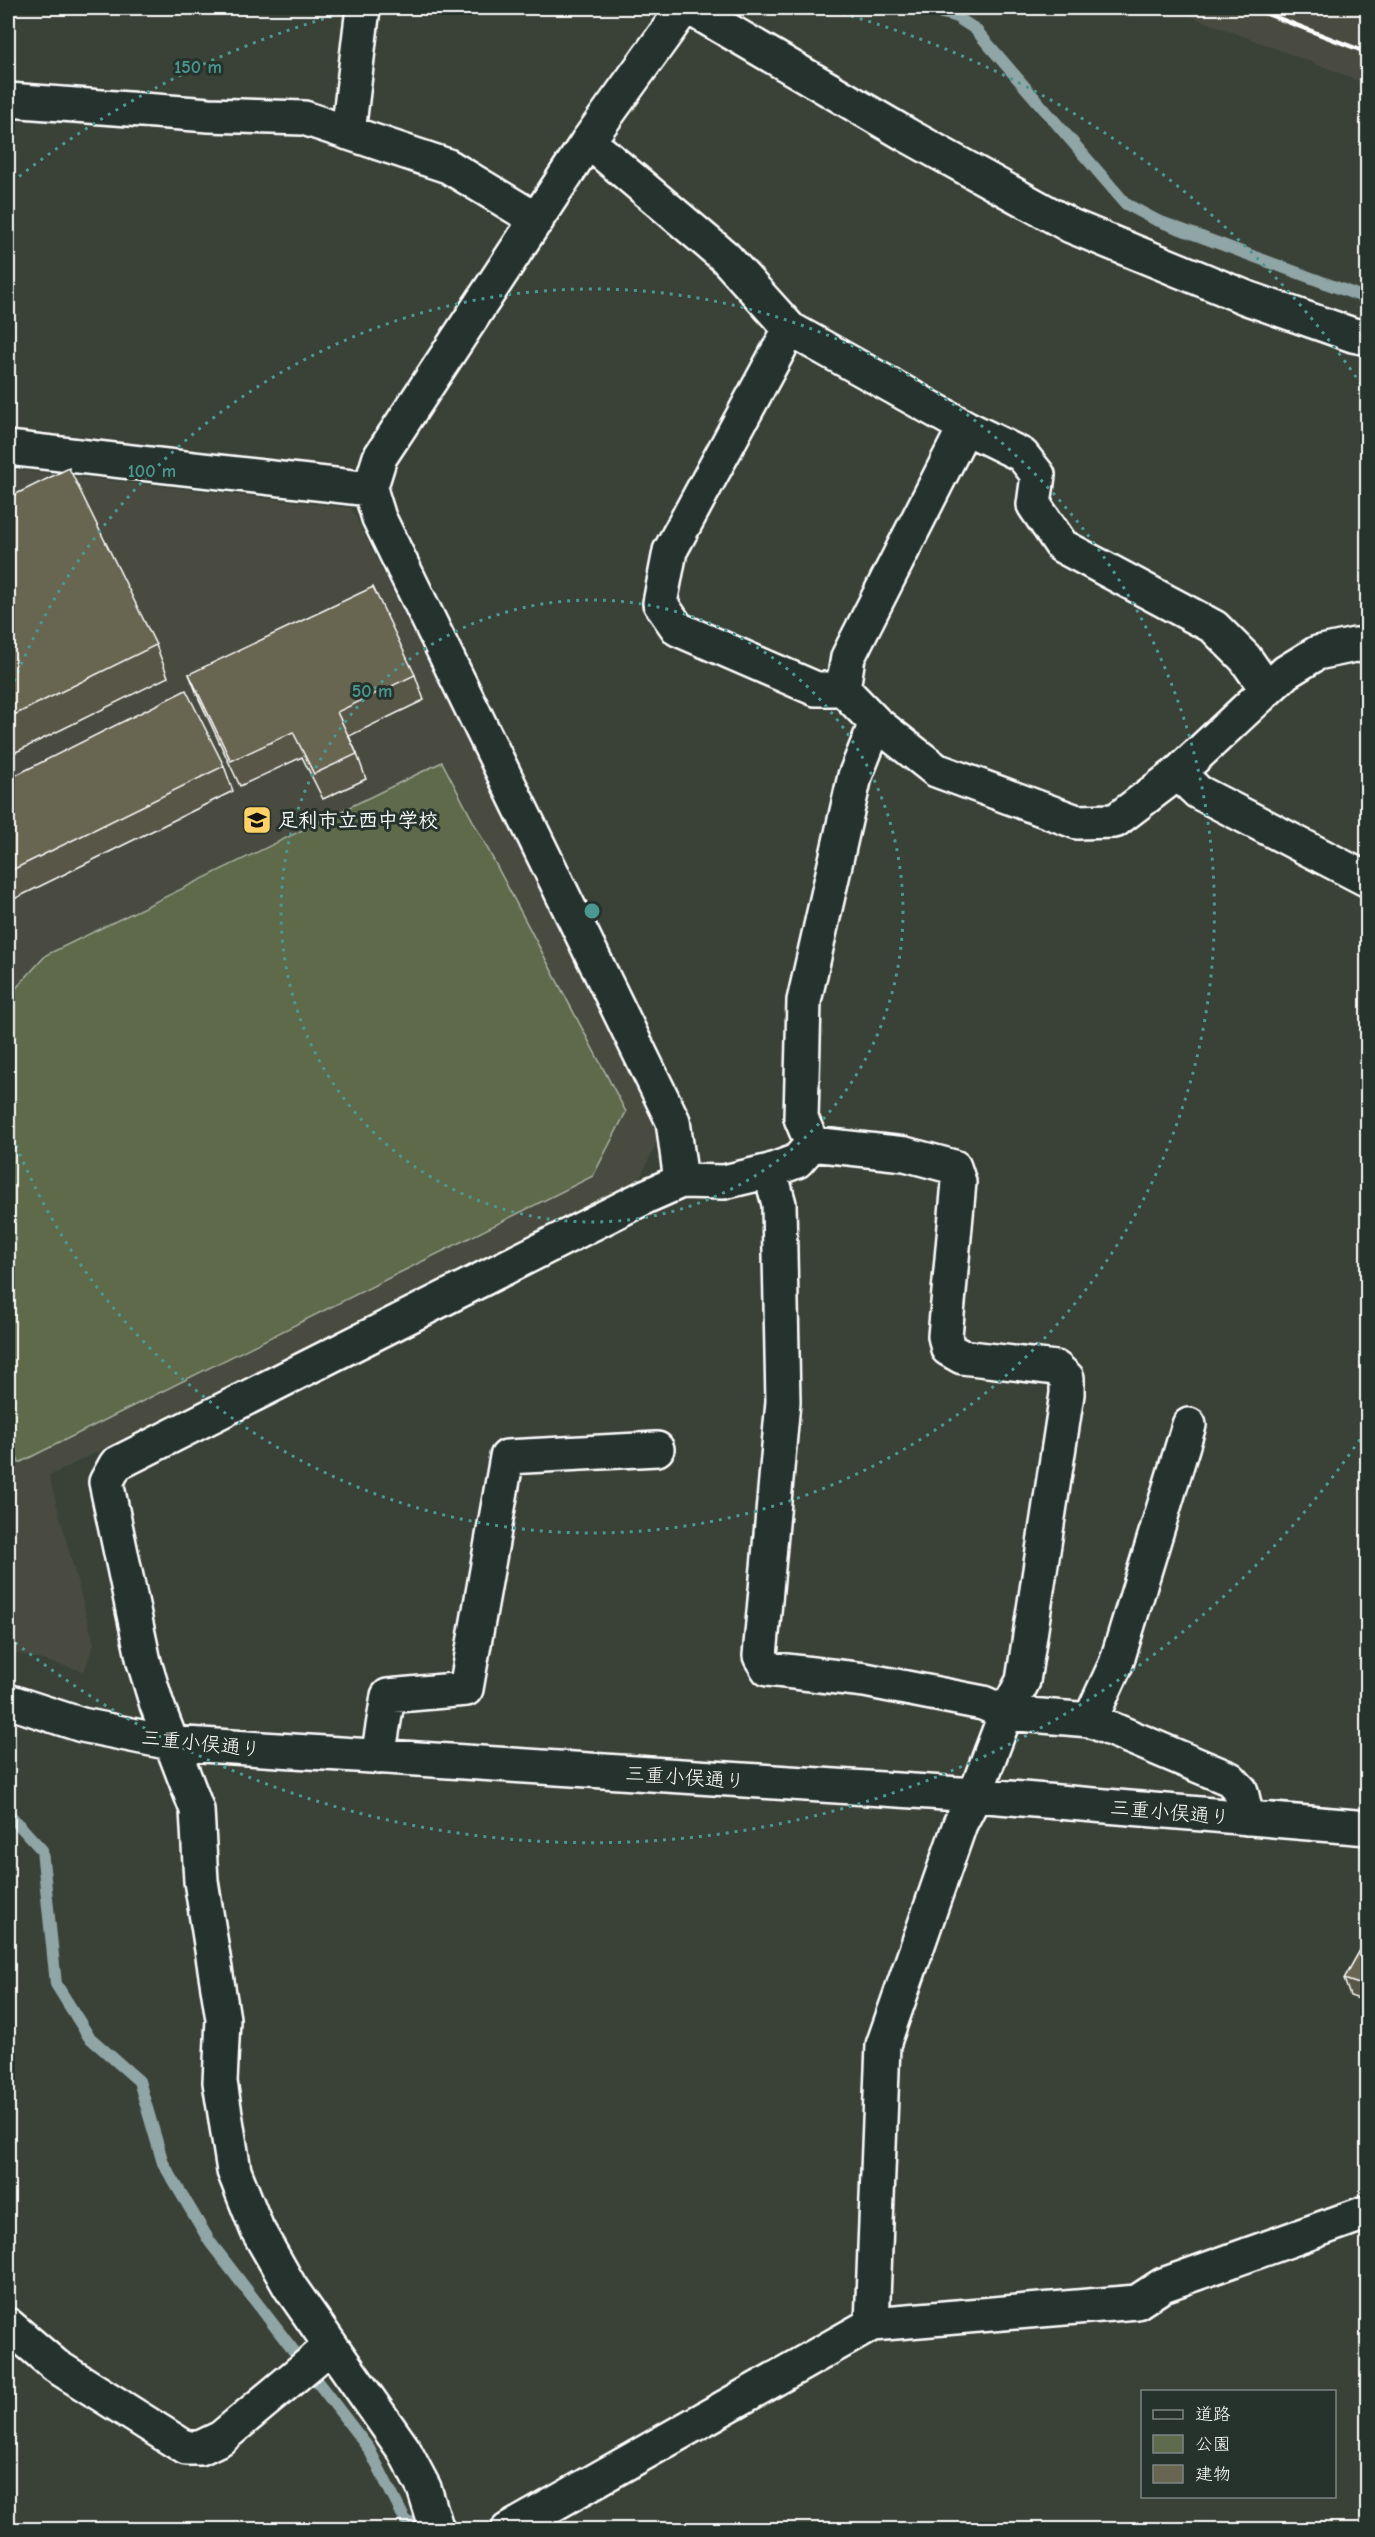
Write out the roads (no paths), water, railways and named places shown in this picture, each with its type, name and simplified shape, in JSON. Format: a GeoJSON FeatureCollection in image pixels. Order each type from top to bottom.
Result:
{"type":"FeatureCollection","features":[{"type":"Feature","properties":{"kind":"street"},"geometry":{"type":"LineString","coordinates":[[348,133],[363,8]]}},
{"type":"Feature","properties":{"kind":"street"},"geometry":{"type":"LineString","coordinates":[[681,1181],[673,1121],[380,518],[370,489],[380,457],[588,141],[684,8]]}},
{"type":"Feature","properties":{"kind":"street"},"geometry":{"type":"LineString","coordinates":[[690,8],[907,135],[1071,226],[1247,298],[1353,335],[1368,338]]}},
{"type":"Feature","properties":{"kind":"street"},"geometry":{"type":"LineString","coordinates":[[8,100],[209,116],[304,118],[448,166],[537,220]]}},
{"type":"Feature","properties":{"kind":"street"},"geometry":{"type":"LineString","coordinates":[[588,141],[725,257],[790,329],[965,428],[1022,455],[1038,475],[1034,505],[1062,546],[1214,627],[1245,658],[1266,688]]}},
{"type":"Feature","properties":{"kind":"street"},"geometry":{"type":"LineString","coordinates":[[790,329],[670,551],[660,603],[678,629],[816,689],[843,689],[876,723],[936,770],[1077,822],[1115,821],[1178,773],[1266,688],[1286,672],[1317,653],[1355,645],[1368,646]]}},
{"type":"Feature","properties":{"kind":"street"},"geometry":{"type":"LineString","coordinates":[[843,689],[848,657],[965,428]]}},
{"type":"Feature","properties":{"kind":"street"},"geometry":{"type":"LineString","coordinates":[[8,448],[370,489]]}},
{"type":"Feature","properties":{"kind":"street"},"geometry":{"type":"LineString","coordinates":[[812,1144],[801,1118],[804,1001],[855,776],[876,723]]}},
{"type":"Feature","properties":{"kind":"street"},"geometry":{"type":"LineString","coordinates":[[1178,773],[1198,792],[1368,880]]}},
{"type":"Feature","properties":{"kind":"street"},"geometry":{"type":"LineString","coordinates":[[437,2529],[424,2488],[404,2450],[290,2287],[257,2229],[234,2171],[220,2082],[223,2019],[201,1881],[196,1810],[188,1781],[171,1743],[144,1662],[106,1482],[116,1464],[681,1181],[724,1182],[770,1171],[797,1161],[812,1144]]}},
{"type":"Feature","properties":{"kind":"street"},"geometry":{"type":"LineString","coordinates":[[812,1144],[905,1154],[954,1167],[959,1182],[945,1336],[948,1349],[962,1357],[1056,1368],[1067,1378],[1067,1394],[1023,1681],[1006,1713],[975,1795],[960,1824],[883,2045],[872,2324]]}},
{"type":"Feature","properties":{"kind":"street"},"geometry":{"type":"LineString","coordinates":[[770,1171],[779,1203],[783,1402],[760,1656],[768,1669],[865,1680],[984,1704],[1006,1713],[1090,1720],[1230,1779],[1241,1791],[1247,1818]]}},
{"type":"Feature","properties":{"kind":"street"},"geometry":{"type":"LineString","coordinates":[[1090,1720],[1116,1664],[1189,1425]]}},
{"type":"Feature","properties":{"kind":"street"},"geometry":{"type":"LineString","coordinates":[[378,1757],[388,1696],[466,1689],[507,1456],[657,1449]]}},
{"type":"Feature","properties":{"kind":"street","name":"三重小俣通り"},"geometry":{"type":"LineString","coordinates":[[8,1701],[82,1725],[171,1743],[975,1795],[1368,1828]]}},
{"type":"Feature","properties":{"kind":"street"},"geometry":{"type":"LineString","coordinates":[[508,2529],[872,2324],[1137,2302],[1163,2285],[1368,2212]]}},
{"type":"Feature","properties":{"kind":"street"},"geometry":{"type":"LineString","coordinates":[[8,2325],[56,2366],[186,2448],[200,2448],[221,2438],[331,2346]]}},
{"type":"Feature","properties":{"kind":"waterway"},"geometry":{"type":"LineString","coordinates":[[920,8],[955,16],[975,29],[1126,204],[1156,220],[1368,299]]}},
{"type":"Feature","properties":{"kind":"waterway"},"geometry":{"type":"LineString","coordinates":[[8,1813],[42,1850],[56,1984],[89,2037],[139,2081],[163,2163],[210,2242],[369,2449],[405,2520],[423,2530]]}},
{"type":"Feature","properties":{"kind":"railway"},"geometry":{"type":"LineString","coordinates":[[1252,8],[1368,53]]}},
{"type":"Feature","properties":{"kind":"place","name":"足利市立西中学校"},"geometry":{"type":"Point","coordinates":[257,820]}}]}
